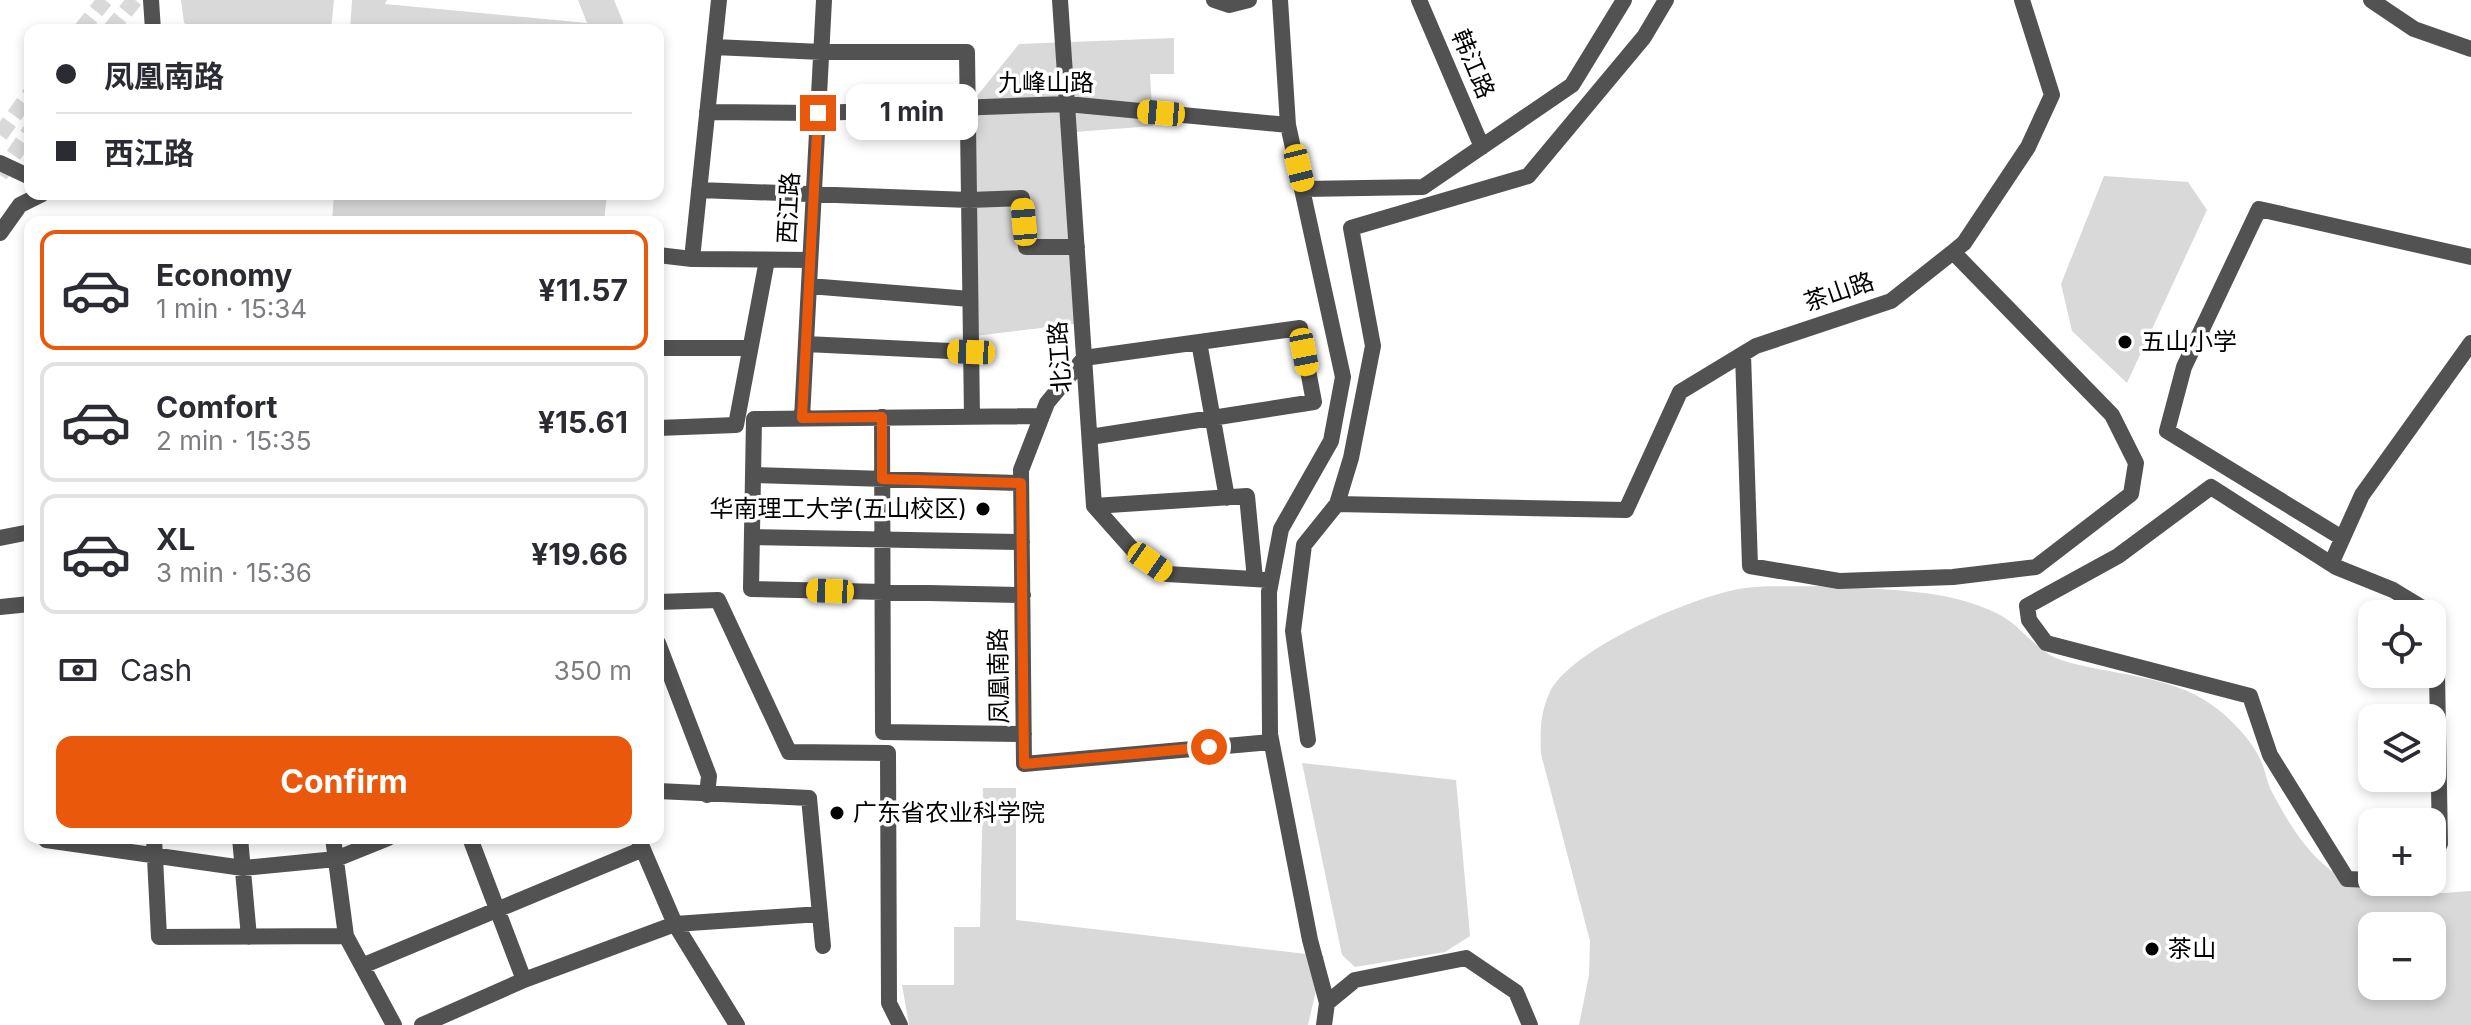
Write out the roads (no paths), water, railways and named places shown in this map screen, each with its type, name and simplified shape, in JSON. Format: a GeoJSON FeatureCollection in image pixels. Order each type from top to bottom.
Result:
{"type":"FeatureCollection","features":[{"type":"Feature","properties":{"kind":"street"},"geometry":{"type":"LineString","coordinates":[[151,0],[153,24]]}},
{"type":"Feature","properties":{"kind":"street"},"geometry":{"type":"LineString","coordinates":[[692,259],[719,0]]}},
{"type":"Feature","properties":{"kind":"street","name":"西江路"},"geometry":{"type":"LineString","coordinates":[[802,418],[824,0]]}},
{"type":"Feature","properties":{"kind":"street","name":"北江路"},"geometry":{"type":"LineString","coordinates":[[1060,0],[1094,506]]}},
{"type":"Feature","properties":{"kind":"street"},"geometry":{"type":"LineString","coordinates":[[1214,0],[1229,5],[1249,0]]}},
{"type":"Feature","properties":{"kind":"street"},"geometry":{"type":"LineString","coordinates":[[1263,580],[1281,529],[1331,441],[1343,377],[1288,125],[1280,0]]}},
{"type":"Feature","properties":{"kind":"street","name":"韩江路"},"geometry":{"type":"LineString","coordinates":[[1419,0],[1482,147]]}},
{"type":"Feature","properties":{"kind":"street"},"geometry":{"type":"LineString","coordinates":[[1304,189],[1423,187],[1572,85],[1624,0]]}},
{"type":"Feature","properties":{"kind":"street"},"geometry":{"type":"LineString","coordinates":[[1308,740],[1293,631],[1304,545],[1337,504],[1351,458],[1373,346],[1351,228],[1528,176],[1644,37],[1666,0]]}},
{"type":"Feature","properties":{"kind":"street","name":"茶山路"},"geometry":{"type":"LineString","coordinates":[[1337,504],[1626,510],[1680,392],[1756,346],[1891,301],[1964,243],[2028,147],[2052,95],[2022,0]]}},
{"type":"Feature","properties":{"kind":"street"},"geometry":{"type":"LineString","coordinates":[[2371,0],[2414,29],[2471,49]]}},
{"type":"Feature","properties":{"kind":"street"},"geometry":{"type":"LineString","coordinates":[[714,47],[821,52],[967,52],[972,416]]}},
{"type":"Feature","properties":{"kind":"street","name":"九峰山路"},"geometry":{"type":"LineString","coordinates":[[707,112],[818,113],[1067,104],[1288,125]]}},
{"type":"Feature","properties":{"kind":"street"},"geometry":{"type":"LineString","coordinates":[[0,163],[24,174]]}},
{"type":"Feature","properties":{"kind":"street"},"geometry":{"type":"LineString","coordinates":[[699,190],[969,200],[1022,198],[1026,247],[1077,247]]}},
{"type":"Feature","properties":{"kind":"street"},"geometry":{"type":"LineString","coordinates":[[0,233],[20,205],[30,200]]}},
{"type":"Feature","properties":{"kind":"street"},"geometry":{"type":"LineString","coordinates":[[2342,538],[2167,431],[2184,367],[2259,209],[2471,257]]}},
{"type":"Feature","properties":{"kind":"street"},"geometry":{"type":"LineString","coordinates":[[1743,354],[1750,566],[1839,581],[1953,577],[2036,567],[2131,494],[2136,463],[2112,415],[1953,252]]}},
{"type":"Feature","properties":{"kind":"street"},"geometry":{"type":"LineString","coordinates":[[664,256],[692,259],[810,260]]}},
{"type":"Feature","properties":{"kind":"street"},"geometry":{"type":"LineString","coordinates":[[664,428],[736,425],[767,260]]}},
{"type":"Feature","properties":{"kind":"street"},"geometry":{"type":"LineString","coordinates":[[809,286],[970,299]]}},
{"type":"Feature","properties":{"kind":"street"},"geometry":{"type":"LineString","coordinates":[[1084,358],[1300,328],[1314,402],[1090,437]]}},
{"type":"Feature","properties":{"kind":"street"},"geometry":{"type":"LineString","coordinates":[[1199,342],[1227,498]]}},
{"type":"Feature","properties":{"kind":"street"},"geometry":{"type":"LineString","coordinates":[[2331,564],[2362,495],[2471,343]]}},
{"type":"Feature","properties":{"kind":"street"},"geometry":{"type":"LineString","coordinates":[[806,344],[971,352]]}},
{"type":"Feature","properties":{"kind":"street"},"geometry":{"type":"LineString","coordinates":[[664,348],[750,348]]}},
{"type":"Feature","properties":{"kind":"street","name":"凤凰南路"},"geometry":{"type":"LineString","coordinates":[[1084,358],[1047,403],[1021,470],[1024,764],[1271,742]]}},
{"type":"Feature","properties":{"kind":"street"},"geometry":{"type":"LineString","coordinates":[[1023,595],[751,589],[754,419],[1042,416]]}},
{"type":"Feature","properties":{"kind":"street"},"geometry":{"type":"LineString","coordinates":[[882,417],[883,732],[1024,734]]}},
{"type":"Feature","properties":{"kind":"street"},"geometry":{"type":"LineString","coordinates":[[753,475],[1021,483]]}},
{"type":"Feature","properties":{"kind":"street"},"geometry":{"type":"LineString","coordinates":[[2358,879],[2347,879],[2270,755],[2250,696],[2046,643],[2029,620],[2027,606],[2118,556],[2211,487],[2331,564],[2393,590],[2436,616],[2439,808]]}},
{"type":"Feature","properties":{"kind":"street"},"geometry":{"type":"LineString","coordinates":[[1094,506],[1247,496],[1263,580],[1271,742],[1310,940],[1327,1003],[1324,1025]]}},
{"type":"Feature","properties":{"kind":"street"},"geometry":{"type":"LineString","coordinates":[[1094,506],[1134,551],[1167,574],[1263,580]]}},
{"type":"Feature","properties":{"kind":"street"},"geometry":{"type":"LineString","coordinates":[[0,538],[24,533]]}},
{"type":"Feature","properties":{"kind":"street"},"geometry":{"type":"LineString","coordinates":[[752,537],[1022,542]]}},
{"type":"Feature","properties":{"kind":"street"},"geometry":{"type":"LineString","coordinates":[[664,602],[718,600],[789,752],[888,753],[889,1003],[900,1025]]}},
{"type":"Feature","properties":{"kind":"street"},"geometry":{"type":"LineString","coordinates":[[0,607],[24,605]]}},
{"type":"Feature","properties":{"kind":"street"},"geometry":{"type":"LineString","coordinates":[[664,659],[709,776],[707,795]]}},
{"type":"Feature","properties":{"kind":"street"},"geometry":{"type":"LineString","coordinates":[[664,791],[809,798],[823,946]]}},
{"type":"Feature","properties":{"kind":"street"},"geometry":{"type":"LineString","coordinates":[[108,844],[154,847],[243,868],[336,859],[373,844]]}},
{"type":"Feature","properties":{"kind":"street"},"geometry":{"type":"LineString","coordinates":[[241,844],[249,937]]}},
{"type":"Feature","properties":{"kind":"street"},"geometry":{"type":"LineString","coordinates":[[334,844],[346,936],[394,1025]]}},
{"type":"Feature","properties":{"kind":"street"},"geometry":{"type":"LineString","coordinates":[[472,844],[524,980]]}},
{"type":"Feature","properties":{"kind":"street"},"geometry":{"type":"LineString","coordinates":[[362,966],[496,911],[641,844],[675,924],[737,1025]]}},
{"type":"Feature","properties":{"kind":"street"},"geometry":{"type":"LineString","coordinates":[[154,847],[159,937],[346,936]]}},
{"type":"Feature","properties":{"kind":"street"},"geometry":{"type":"LineString","coordinates":[[422,1025],[524,980],[675,924],[820,914]]}},
{"type":"Feature","properties":{"kind":"street"},"geometry":{"type":"LineString","coordinates":[[1327,1003],[1355,980],[1466,958],[1516,992],[1530,1025]]}},
{"type":"Feature","properties":{"kind":"tunnel"},"geometry":{"type":"LineString","coordinates":[[86,24],[105,0]]}},
{"type":"Feature","properties":{"kind":"tunnel"},"geometry":{"type":"LineString","coordinates":[[115,24],[135,0]]}},
{"type":"Feature","properties":{"kind":"tunnel"},"geometry":{"type":"LineString","coordinates":[[0,135],[24,102]]}},
{"type":"Feature","properties":{"kind":"tunnel"},"geometry":{"type":"LineString","coordinates":[[0,175],[24,140]]}},
{"type":"Feature","properties":{"kind":"place","name":"五山小学"},"geometry":{"type":"Point","coordinates":[2125,342]}},
{"type":"Feature","properties":{"kind":"place","name":"华南理工大学(五山校区)"},"geometry":{"type":"Point","coordinates":[983,509]}},
{"type":"Feature","properties":{"kind":"place","name":"广东省农业科学院"},"geometry":{"type":"Point","coordinates":[837,813]}},
{"type":"Feature","properties":{"kind":"place","name":"茶山"},"geometry":{"type":"Point","coordinates":[2152,949]}}]}
